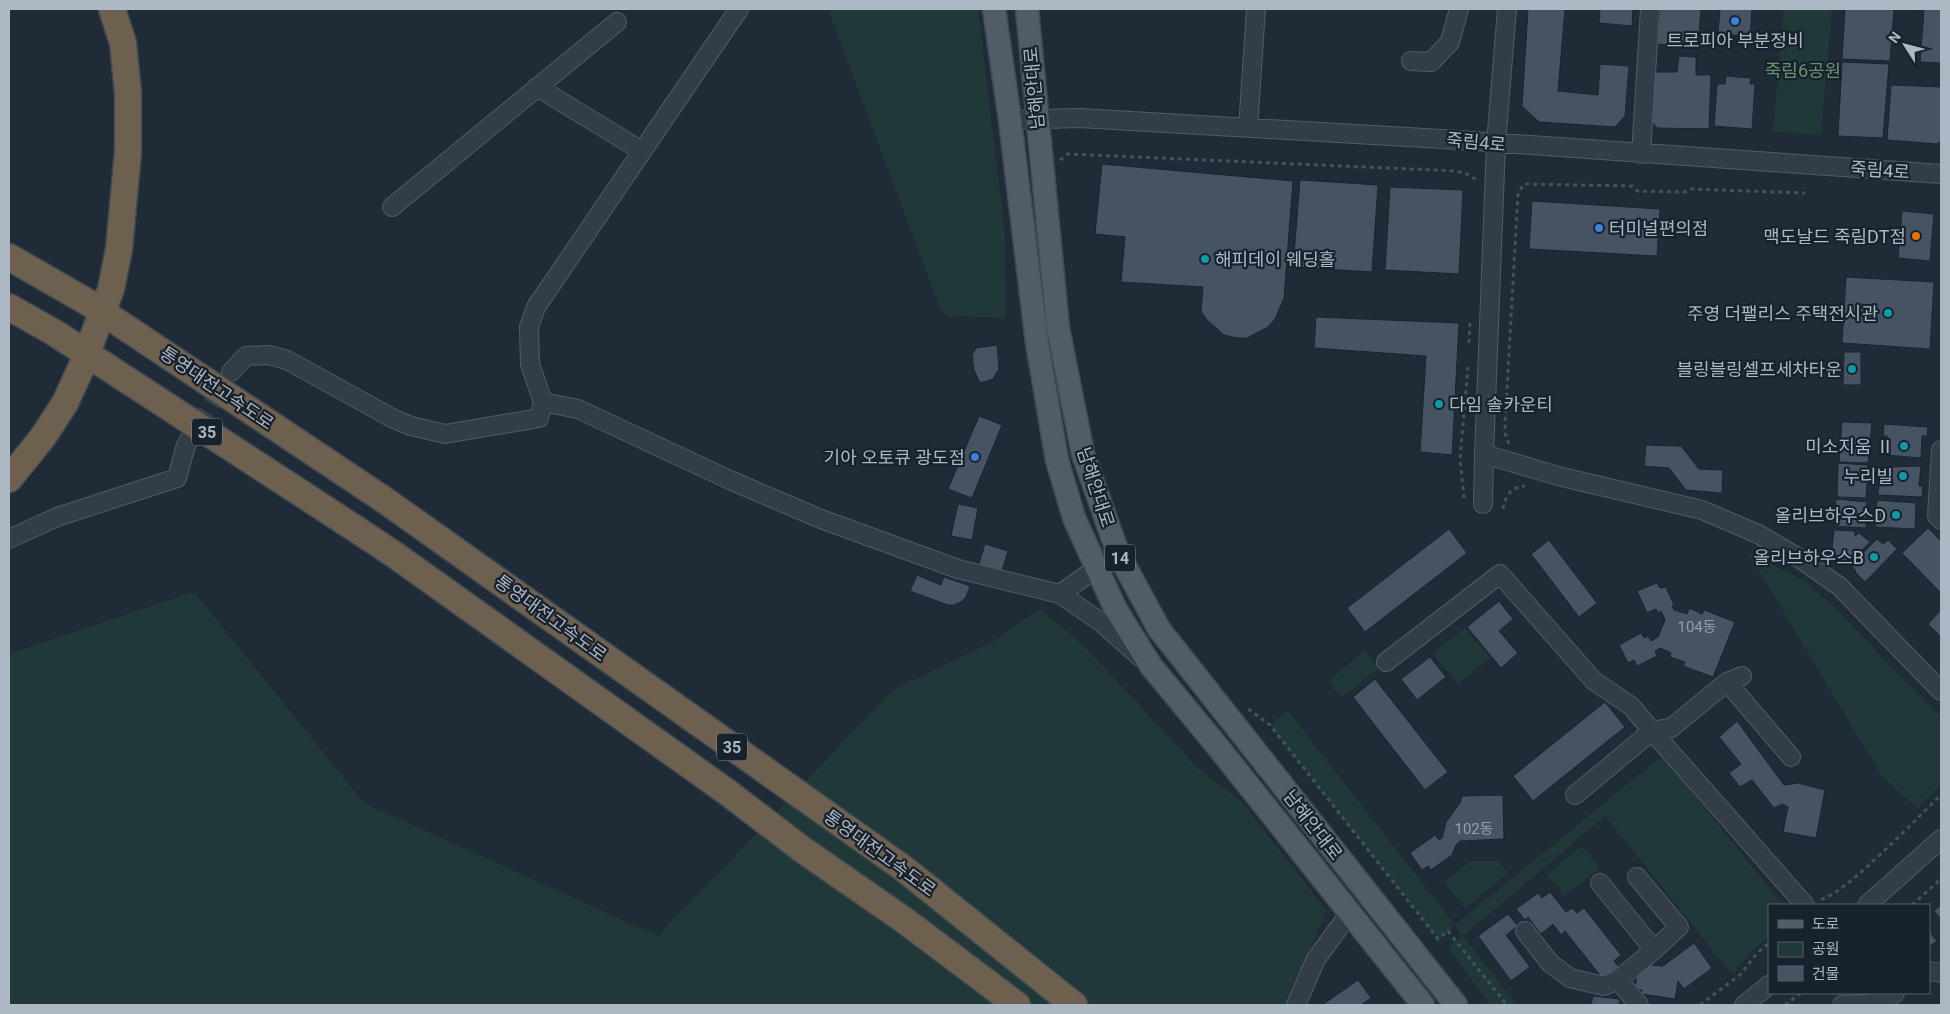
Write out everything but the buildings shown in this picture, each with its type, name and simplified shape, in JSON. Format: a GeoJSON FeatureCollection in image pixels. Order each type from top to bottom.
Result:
{"type":"FeatureCollection","features":[{"type":"Feature","properties":{"kind":"highway"},"geometry":{"type":"LineString","coordinates":[[9,479],[43,437],[64,403],[82,366],[111,289],[119,249],[128,152],[128,93],[123,43],[112,9]]}},
{"type":"Feature","properties":{"kind":"highway","name":"통영대전고속도로"},"geometry":{"type":"LineString","coordinates":[[9,256],[88,303],[383,499],[903,868],[1074,1005]]}},
{"type":"Feature","properties":{"kind":"highway","name":"35"},"geometry":{"type":"LineString","coordinates":[[9,307],[55,333],[359,531],[727,792],[803,850],[904,920],[1018,1005]]}},
{"type":"Feature","properties":{"kind":"main road","name":"남해안대로"},"geometry":{"type":"LineString","coordinates":[[994,9],[1010,120],[1037,342],[1057,460],[1074,518],[1115,608],[1150,666],[1218,747],[1423,1005]]}},
{"type":"Feature","properties":{"kind":"main road","name":"남해안대로"},"geometry":{"type":"LineString","coordinates":[[1027,9],[1058,328],[1083,454],[1118,553],[1159,629],[1456,1005]]}},
{"type":"Feature","properties":{"kind":"street"},"geometry":{"type":"LineString","coordinates":[[231,372],[246,356],[269,355],[287,360],[392,418],[411,426],[445,434],[539,418],[544,402],[530,364],[530,327],[536,306],[739,9]]}},
{"type":"Feature","properties":{"kind":"street"},"geometry":{"type":"LineString","coordinates":[[1248,128],[1256,9]]}},
{"type":"Feature","properties":{"kind":"street"},"geometry":{"type":"LineString","coordinates":[[1412,61],[1431,62],[1450,42],[1459,9]]}},
{"type":"Feature","properties":{"kind":"street"},"geometry":{"type":"LineString","coordinates":[[1483,504],[1496,144],[1507,9]]}},
{"type":"Feature","properties":{"kind":"street"},"geometry":{"type":"LineString","coordinates":[[1641,154],[1650,9]]}},
{"type":"Feature","properties":{"kind":"street"},"geometry":{"type":"LineString","coordinates":[[392,207],[617,22]]}},
{"type":"Feature","properties":{"kind":"street"},"geometry":{"type":"LineString","coordinates":[[537,87],[642,152]]}},
{"type":"Feature","properties":{"kind":"street","name":"죽림4로"},"geometry":{"type":"LineString","coordinates":[[1010,120],[1080,118],[1941,174]]}},
{"type":"Feature","properties":{"kind":"street"},"geometry":{"type":"LineString","coordinates":[[544,402],[578,409],[732,481],[821,519],[958,569],[1060,594],[1102,623],[1150,666]]}},
{"type":"Feature","properties":{"kind":"street"},"geometry":{"type":"LineString","coordinates":[[9,539],[57,518],[177,478],[186,445],[198,427]]}},
{"type":"Feature","properties":{"kind":"street"},"geometry":{"type":"LineString","coordinates":[[1941,450],[1937,516],[1941,520]]}},
{"type":"Feature","properties":{"kind":"street"},"geometry":{"type":"LineString","coordinates":[[1484,454],[1558,476],[1702,510],[1758,534],[1799,558],[1839,586],[1941,691]]}},
{"type":"Feature","properties":{"kind":"street"},"geometry":{"type":"LineString","coordinates":[[1060,594],[1118,553]]}},
{"type":"Feature","properties":{"kind":"street"},"geometry":{"type":"LineString","coordinates":[[1386,662],[1500,574],[1594,681],[1631,706],[1652,731],[1812,902]]}},
{"type":"Feature","properties":{"kind":"street"},"geometry":{"type":"LineString","coordinates":[[1575,795],[1652,731],[1671,728],[1735,679],[1791,757]]}},
{"type":"Feature","properties":{"kind":"street"},"geometry":{"type":"LineString","coordinates":[[1869,904],[1941,839]]}},
{"type":"Feature","properties":{"kind":"street"},"geometry":{"type":"LineString","coordinates":[[1525,931],[1550,963],[1570,978],[1604,986],[1618,980],[1679,927],[1637,877]]}},
{"type":"Feature","properties":{"kind":"street"},"geometry":{"type":"LineString","coordinates":[[1600,883],[1654,950]]}},
{"type":"Feature","properties":{"kind":"street"},"geometry":{"type":"LineString","coordinates":[[1296,1005],[1316,959],[1349,914]]}},
{"type":"Feature","properties":{"kind":"street"},"geometry":{"type":"LineString","coordinates":[[1618,980],[1639,1005]]}},
{"type":"Feature","properties":{"kind":"street"},"geometry":{"type":"LineString","coordinates":[[1744,1005],[1768,986]]}},
{"type":"Feature","properties":{"kind":"street"},"geometry":{"type":"LineString","coordinates":[[1842,1005],[1884,996]]}},
{"type":"Feature","properties":{"kind":"path"},"geometry":{"type":"LineString","coordinates":[[1057,168],[1060,160],[1068,154],[1456,171],[1465,173],[1475,179],[1478,189]]}},
{"type":"Feature","properties":{"kind":"path"},"geometry":{"type":"LineString","coordinates":[[1510,446],[1505,433],[1518,193],[1524,184],[1632,186],[1637,191],[1685,192],[1692,189],[1805,194]]}},
{"type":"Feature","properties":{"kind":"path"},"geometry":{"type":"LineString","coordinates":[[1469,343],[1471,314]]}},
{"type":"Feature","properties":{"kind":"path"},"geometry":{"type":"LineString","coordinates":[[1464,498],[1460,459],[1468,367]]}},
{"type":"Feature","properties":{"kind":"path"},"geometry":{"type":"LineString","coordinates":[[1503,509],[1505,498],[1514,488],[1524,485],[1531,487]]}},
{"type":"Feature","properties":{"kind":"path"},"geometry":{"type":"LineString","coordinates":[[1242,704],[1270,725],[1438,939],[1448,931],[1506,1005]]}},
{"type":"Feature","properties":{"kind":"path"},"geometry":{"type":"LineString","coordinates":[[1812,902],[1824,900],[1832,895],[1872,862],[1941,794]]}},
{"type":"Feature","properties":{"kind":"path"},"geometry":{"type":"LineString","coordinates":[[1913,904],[1941,879]]}},
{"type":"Feature","properties":{"kind":"path"},"geometry":{"type":"LineString","coordinates":[[1700,1005],[1741,974],[1756,952],[1768,944]]}},
{"type":"Feature","properties":{"kind":"path"},"geometry":{"type":"LineString","coordinates":[[1785,1005],[1800,994]]}},
{"type":"Feature","properties":{"kind":"green space"},"geometry":{"type":"Polygon","coordinates":[[[828,9],[978,9],[1005,234],[1006,318],[946,316],[939,306],[828,9]]]}},
{"type":"Feature","properties":{"kind":"green space","name":"죽림6공원"},"geometry":{"type":"Polygon","coordinates":[[[1784,9],[1832,9],[1821,135],[1773,131],[1784,9]]]}},
{"type":"Feature","properties":{"kind":"green space"},"geometry":{"type":"Polygon","coordinates":[[[1748,552],[1807,583],[1831,604],[1941,717],[1941,784],[1917,808],[1881,775],[1748,552]]]}},
{"type":"Feature","properties":{"kind":"green space"},"geometry":{"type":"Polygon","coordinates":[[[194,592],[364,803],[658,936],[894,689],[996,640],[1039,609],[1078,640],[1196,767],[1241,801],[1327,911],[1286,1005],[9,1005],[9,654],[194,592]]]}},
{"type":"Feature","properties":{"kind":"green space"},"geometry":{"type":"Polygon","coordinates":[[[1465,628],[1490,658],[1458,684],[1433,654],[1465,628]]]}},
{"type":"Feature","properties":{"kind":"green space"},"geometry":{"type":"Polygon","coordinates":[[[1365,651],[1379,668],[1341,698],[1328,681],[1365,651]]]}},
{"type":"Feature","properties":{"kind":"green space"},"geometry":{"type":"Polygon","coordinates":[[[1288,711],[1455,925],[1438,939],[1270,725],[1288,711]]]}},
{"type":"Feature","properties":{"kind":"green space"},"geometry":{"type":"Polygon","coordinates":[[[1657,760],[1666,760],[1782,904],[1768,904],[1768,938],[1753,950],[1733,973],[1726,967],[1605,816],[1463,936],[1517,1005],[1490,1005],[1448,947],[1462,936],[1455,925],[1657,760]]]}},
{"type":"Feature","properties":{"kind":"green space"},"geometry":{"type":"Polygon","coordinates":[[[1582,846],[1600,868],[1564,896],[1547,874],[1582,846]]]}},
{"type":"Feature","properties":{"kind":"green space"},"geometry":{"type":"Polygon","coordinates":[[[1471,861],[1498,861],[1508,873],[1465,908],[1444,882],[1471,861]]]}},
{"type":"Feature","properties":{"kind":"tunnel"},"geometry":{"type":"LineString","coordinates":[[197,427],[226,381]]}},
{"type":"Feature","properties":{"kind":"place","name":"트로피아 부분정비"},"geometry":{"type":"Point","coordinates":[1735,21]}},
{"type":"Feature","properties":{"kind":"place","name":"터미널편의점"},"geometry":{"type":"Point","coordinates":[1599,228]}},
{"type":"Feature","properties":{"kind":"place","name":"맥도날드 죽림DT점"},"geometry":{"type":"Point","coordinates":[1916,236]}},
{"type":"Feature","properties":{"kind":"place","name":"해피데이 웨딩홀"},"geometry":{"type":"Point","coordinates":[1205,259]}},
{"type":"Feature","properties":{"kind":"place","name":"주영 더팰리스 주택전시관"},"geometry":{"type":"Point","coordinates":[1888,313]}},
{"type":"Feature","properties":{"kind":"place","name":"블링블링셀프세차타운"},"geometry":{"type":"Point","coordinates":[1852,369]}},
{"type":"Feature","properties":{"kind":"place","name":"다임 솔카운티"},"geometry":{"type":"Point","coordinates":[1439,404]}},
{"type":"Feature","properties":{"kind":"place","name":"미소지움 Ⅱ"},"geometry":{"type":"Point","coordinates":[1904,446]}},
{"type":"Feature","properties":{"kind":"place","name":"기아 오토큐 광도점"},"geometry":{"type":"Point","coordinates":[975,457]}},
{"type":"Feature","properties":{"kind":"place","name":"누리빌"},"geometry":{"type":"Point","coordinates":[1903,476]}},
{"type":"Feature","properties":{"kind":"place","name":"올리브하우스D"},"geometry":{"type":"Point","coordinates":[1896,515]}},
{"type":"Feature","properties":{"kind":"place","name":"올리브하우스B"},"geometry":{"type":"Point","coordinates":[1874,557]}}]}
